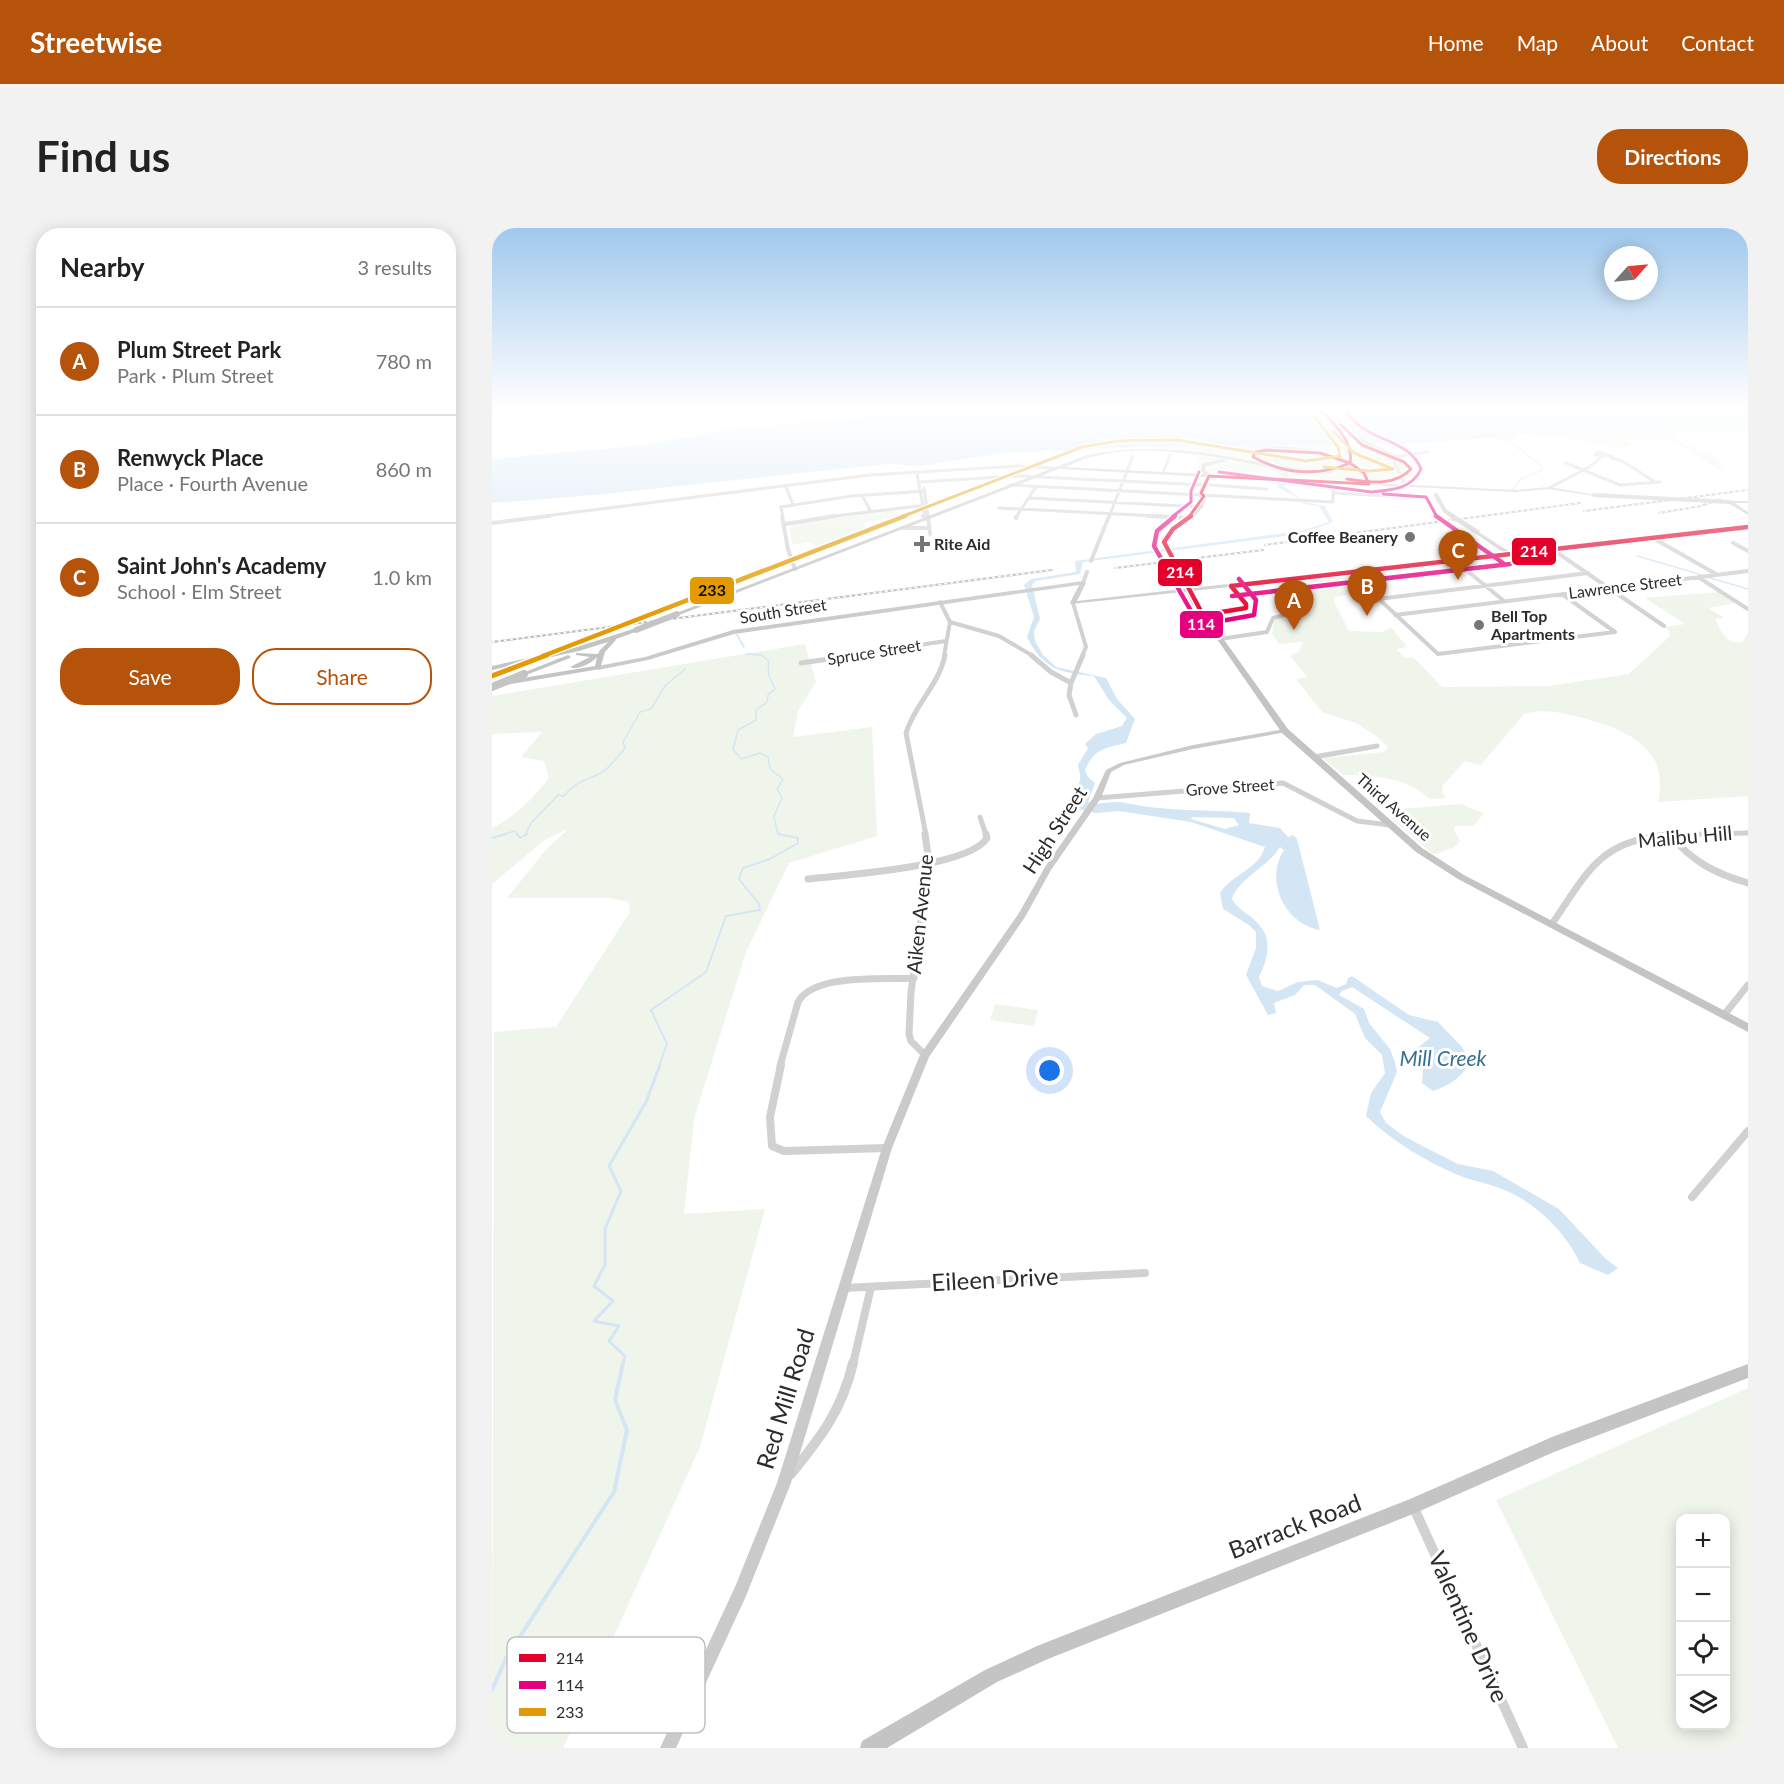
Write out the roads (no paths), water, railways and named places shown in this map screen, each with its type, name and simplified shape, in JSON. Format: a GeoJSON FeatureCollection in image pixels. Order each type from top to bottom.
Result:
{"type":"FeatureCollection","features":[{"type":"Feature","properties":{"kind":"main road"},"geometry":{"type":"LineString","coordinates":[[492,686],[927,519],[1022,480]]}},
{"type":"Feature","properties":{"kind":"main road"},"geometry":{"type":"LineString","coordinates":[[1202,507],[1208,480]]}},
{"type":"Feature","properties":{"kind":"main road"},"geometry":{"type":"LineString","coordinates":[[1207,485],[1214,480]]}},
{"type":"Feature","properties":{"kind":"main road"},"geometry":{"type":"LineString","coordinates":[[1289,480],[1369,483]]}},
{"type":"Feature","properties":{"kind":"main road","name":"Third Avenue"},"geometry":{"type":"LineString","coordinates":[[1202,507],[1192,518],[1171,530],[1164,540],[1195,603],[1285,731],[1437,864],[1748,1028]]}},
{"type":"Feature","properties":{"kind":"main road"},"geometry":{"type":"LineString","coordinates":[[597,660],[606,645],[616,638]]}},
{"type":"Feature","properties":{"kind":"main road"},"geometry":{"type":"LineString","coordinates":[[492,668],[616,638]]}},
{"type":"Feature","properties":{"kind":"main road"},"geometry":{"type":"LineString","coordinates":[[569,657],[597,660]]}},
{"type":"Feature","properties":{"kind":"main road"},"geometry":{"type":"LineString","coordinates":[[545,676],[594,658],[597,660]]}},
{"type":"Feature","properties":{"kind":"main road","name":"South Street"},"geometry":{"type":"LineString","coordinates":[[492,686],[545,676],[597,660]]}},
{"type":"Feature","properties":{"kind":"main road"},"geometry":{"type":"LineString","coordinates":[[522,662],[537,663],[538,666],[533,671]]}},
{"type":"Feature","properties":{"kind":"main road","name":"Barrack Road"},"geometry":{"type":"LineString","coordinates":[[869,1748],[940,1704],[1042,1652],[1413,1506],[1552,1445],[1748,1371]]}},
{"type":"Feature","properties":{"kind":"street"},"geometry":{"type":"LineString","coordinates":[[492,523],[832,480]]}},
{"type":"Feature","properties":{"kind":"street"},"geometry":{"type":"LineString","coordinates":[[921,482],[959,480]]}},
{"type":"Feature","properties":{"kind":"street"},"geometry":{"type":"LineString","coordinates":[[1091,480],[1267,489]]}},
{"type":"Feature","properties":{"kind":"street"},"geometry":{"type":"LineString","coordinates":[[1256,499],[1277,480]]}},
{"type":"Feature","properties":{"kind":"street"},"geometry":{"type":"LineString","coordinates":[[1403,480],[1405,485]]}},
{"type":"Feature","properties":{"kind":"street"},"geometry":{"type":"LineString","coordinates":[[1549,488],[1560,480]]}},
{"type":"Feature","properties":{"kind":"street"},"geometry":{"type":"LineString","coordinates":[[1607,480],[1621,485],[1658,482],[1654,480]]}},
{"type":"Feature","properties":{"kind":"street"},"geometry":{"type":"LineString","coordinates":[[921,482],[925,491],[923,516],[927,519],[930,534]]}},
{"type":"Feature","properties":{"kind":"street"},"geometry":{"type":"LineString","coordinates":[[921,482],[920,492],[924,505]]}},
{"type":"Feature","properties":{"kind":"street"},"geometry":{"type":"LineString","coordinates":[[1092,559],[1122,482]]}},
{"type":"Feature","properties":{"kind":"street"},"geometry":{"type":"LineString","coordinates":[[1010,485],[1332,502],[1335,493],[1334,482]]}},
{"type":"Feature","properties":{"kind":"street"},"geometry":{"type":"LineString","coordinates":[[1369,483],[1521,491],[1549,488],[1594,495],[1748,502]]}},
{"type":"Feature","properties":{"kind":"street"},"geometry":{"type":"LineString","coordinates":[[786,486],[793,505]]}},
{"type":"Feature","properties":{"kind":"street"},"geometry":{"type":"LineString","coordinates":[[1016,518],[1036,487]]}},
{"type":"Feature","properties":{"kind":"street"},"geometry":{"type":"LineString","coordinates":[[1433,487],[1445,511],[1509,554]]}},
{"type":"Feature","properties":{"kind":"street"},"geometry":{"type":"LineString","coordinates":[[795,569],[791,560],[782,507],[862,495],[925,491]]}},
{"type":"Feature","properties":{"kind":"street"},"geometry":{"type":"LineString","coordinates":[[1335,493],[1426,498]]}},
{"type":"Feature","properties":{"kind":"street"},"geometry":{"type":"LineString","coordinates":[[862,495],[870,510]]}},
{"type":"Feature","properties":{"kind":"street"},"geometry":{"type":"LineString","coordinates":[[1029,498],[1202,507]]}},
{"type":"Feature","properties":{"kind":"street"},"geometry":{"type":"LineString","coordinates":[[1730,502],[1748,514]]}},
{"type":"Feature","properties":{"kind":"street"},"geometry":{"type":"LineString","coordinates":[[784,524],[870,510],[924,505]]}},
{"type":"Feature","properties":{"kind":"street"},"geometry":{"type":"LineString","coordinates":[[999,508],[1192,518]]}},
{"type":"Feature","properties":{"kind":"street"},"geometry":{"type":"LineString","coordinates":[[1073,603],[1748,527]]}},
{"type":"Feature","properties":{"kind":"street"},"geometry":{"type":"LineString","coordinates":[[903,528],[928,528]]}},
{"type":"Feature","properties":{"kind":"street"},"geometry":{"type":"LineString","coordinates":[[1653,538],[1717,575]]}},
{"type":"Feature","properties":{"kind":"street"},"geometry":{"type":"LineString","coordinates":[[1733,543],[1748,551]]}},
{"type":"Feature","properties":{"kind":"street"},"geometry":{"type":"LineString","coordinates":[[1552,549],[1664,626]]}},
{"type":"Feature","properties":{"kind":"street"},"geometry":{"type":"LineString","coordinates":[[1454,560],[1504,601]]}},
{"type":"Feature","properties":{"kind":"street","name":"Lawrence Street"},"geometry":{"type":"LineString","coordinates":[[1395,615],[1748,571]]}},
{"type":"Feature","properties":{"kind":"street"},"geometry":{"type":"LineString","coordinates":[[1076,715],[1069,695],[1071,683],[1086,647],[1073,603],[1087,572]]}},
{"type":"Feature","properties":{"kind":"street"},"geometry":{"type":"LineString","coordinates":[[1350,572],[1438,654],[1615,632],[1562,594]]}},
{"type":"Feature","properties":{"kind":"street"},"geometry":{"type":"LineString","coordinates":[[1378,599],[1588,573]]}},
{"type":"Feature","properties":{"kind":"street"},"geometry":{"type":"LineString","coordinates":[[1699,577],[1748,609]]}},
{"type":"Feature","properties":{"kind":"street","name":"South Street"},"geometry":{"type":"LineString","coordinates":[[597,660],[646,659],[733,632],[1083,583]]}},
{"type":"Feature","properties":{"kind":"street"},"geometry":{"type":"LineString","coordinates":[[1203,615],[1246,608],[1246,604],[1231,586]]}},
{"type":"Feature","properties":{"kind":"street"},"geometry":{"type":"LineString","coordinates":[[940,602],[950,622],[1015,644],[1026,651],[1044,669],[1071,683]]}},
{"type":"Feature","properties":{"kind":"street"},"geometry":{"type":"LineString","coordinates":[[1220,639],[1267,632],[1274,618],[1292,613]]}},
{"type":"Feature","properties":{"kind":"street","name":"Aiken Avenue"},"geometry":{"type":"LineString","coordinates":[[925,1055],[911,1041],[909,1034],[929,863],[906,733],[910,720],[941,671],[950,622]]}},
{"type":"Feature","properties":{"kind":"street","name":"Spruce Street"},"geometry":{"type":"LineString","coordinates":[[801,663],[946,640]]}},
{"type":"Feature","properties":{"kind":"street","name":"High Street"},"geometry":{"type":"LineString","coordinates":[[925,1055],[1022,915],[1048,869],[1095,800],[1108,771],[1122,764],[1193,747],[1285,731]]}},
{"type":"Feature","properties":{"kind":"street"},"geometry":{"type":"LineString","coordinates":[[1314,757],[1377,746]]}},
{"type":"Feature","properties":{"kind":"street","name":"Grove Street"},"geometry":{"type":"LineString","coordinates":[[1095,800],[1283,783],[1357,821],[1390,825]]}},
{"type":"Feature","properties":{"kind":"street"},"geometry":{"type":"LineString","coordinates":[[808,879],[929,863],[982,847],[987,838],[980,817]]}},
{"type":"Feature","properties":{"kind":"street","name":"Malibu Hill"},"geometry":{"type":"LineString","coordinates":[[1552,924],[1607,851],[1630,841],[1671,836],[1748,833]]}},
{"type":"Feature","properties":{"kind":"street"},"geometry":{"type":"LineString","coordinates":[[1671,836],[1687,855],[1702,866],[1748,883]]}},
{"type":"Feature","properties":{"kind":"street"},"geometry":{"type":"LineString","coordinates":[[887,1148],[784,1150],[772,1146],[768,1137],[771,1108],[798,1002],[803,993],[821,983],[914,978]]}},
{"type":"Feature","properties":{"kind":"street"},"geometry":{"type":"LineString","coordinates":[[1724,1015],[1748,985]]}},
{"type":"Feature","properties":{"kind":"street","name":"Red Mill Road"},"geometry":{"type":"LineString","coordinates":[[705,1668],[741,1591],[784,1483],[887,1148],[925,1055]]}},
{"type":"Feature","properties":{"kind":"street"},"geometry":{"type":"LineString","coordinates":[[1692,1197],[1748,1131]]}},
{"type":"Feature","properties":{"kind":"street","name":"Eileen Drive"},"geometry":{"type":"LineString","coordinates":[[844,1288],[1145,1273]]}},
{"type":"Feature","properties":{"kind":"street"},"geometry":{"type":"LineString","coordinates":[[784,1483],[818,1443],[846,1393],[854,1367],[871,1287]]}},
{"type":"Feature","properties":{"kind":"street","name":"Valentine Drive"},"geometry":{"type":"LineString","coordinates":[[1413,1506],[1523,1748]]}},
{"type":"Feature","properties":{"kind":"street","name":"Red Mill Road"},"geometry":{"type":"LineString","coordinates":[[668,1748],[675,1733]]}},
{"type":"Feature","properties":{"kind":"water","name":"Mill Creek"},"geometry":{"type":"Polygon","coordinates":[[[492,480],[737,480],[594,495],[492,503],[492,480]]]}},
{"type":"Feature","properties":{"kind":"water","name":"Mill Creek"},"geometry":{"type":"Polygon","coordinates":[[[1283,480],[1287,480],[1289,484],[1284,486],[1304,502],[1325,506],[1333,522],[1304,533],[1083,562],[1080,574],[1036,581],[1032,585],[1040,619],[1034,631],[1035,641],[1043,655],[1056,667],[1106,678],[1117,699],[1135,719],[1126,743],[1101,750],[1088,763],[1085,770],[1088,777],[1095,783],[1088,802],[1120,802],[1156,808],[1250,813],[1249,823],[1280,828],[1288,837],[1293,835],[1297,839],[1320,930],[1297,919],[1281,899],[1276,875],[1278,862],[1284,850],[1280,847],[1268,861],[1247,878],[1232,899],[1238,907],[1257,922],[1264,932],[1268,945],[1259,977],[1262,986],[1278,991],[1298,982],[1317,980],[1337,988],[1346,984],[1348,978],[1352,976],[1409,1015],[1438,1022],[1461,1046],[1471,1062],[1455,1080],[1433,1091],[1422,1083],[1423,1070],[1415,1050],[1430,1038],[1352,987],[1342,991],[1339,995],[1364,1009],[1369,1023],[1390,1049],[1395,1062],[1397,1072],[1380,1112],[1386,1123],[1405,1137],[1458,1164],[1493,1171],[1559,1209],[1606,1259],[1618,1268],[1608,1275],[1580,1263],[1558,1229],[1526,1201],[1502,1189],[1463,1177],[1433,1163],[1409,1150],[1366,1116],[1371,1093],[1385,1073],[1382,1055],[1365,1038],[1355,1014],[1315,985],[1304,985],[1295,995],[1274,1003],[1276,1013],[1268,1015],[1246,975],[1256,948],[1256,932],[1223,909],[1220,893],[1231,881],[1257,861],[1265,847],[1191,822],[1119,811],[1096,813],[1078,809],[1076,805],[1075,794],[1080,778],[1078,765],[1088,748],[1085,744],[1096,734],[1122,726],[1127,718],[1109,700],[1094,676],[1062,671],[1046,663],[1039,656],[1027,637],[1034,617],[1024,585],[1031,579],[1076,572],[1075,561],[1301,531],[1329,522],[1319,506],[1303,504],[1298,498],[1278,488],[1277,485],[1283,480]],[[1192,817],[1191,819],[1225,829],[1239,825],[1234,818],[1192,817]]]}},
{"type":"Feature","properties":{"kind":"waterway"},"geometry":{"type":"LineString","coordinates":[[1513,489],[1520,480]]}},
{"type":"Feature","properties":{"kind":"waterway"},"geometry":{"type":"LineString","coordinates":[[1637,556],[1702,575]]}},
{"type":"Feature","properties":{"kind":"waterway"},"geometry":{"type":"LineString","coordinates":[[1707,577],[1748,589]]}},
{"type":"Feature","properties":{"kind":"waterway"},"geometry":{"type":"LineString","coordinates":[[737,635],[744,647]]}},
{"type":"Feature","properties":{"kind":"waterway"},"geometry":{"type":"LineString","coordinates":[[746,654],[761,655],[768,660],[769,676],[775,689],[768,695],[767,702],[756,710],[756,720],[738,730],[733,749],[741,759],[760,753],[768,757],[770,769],[783,779],[777,789],[782,798],[774,816],[778,834]]}},
{"type":"Feature","properties":{"kind":"waterway"},"geometry":{"type":"LineString","coordinates":[[525,835],[531,823],[558,795],[564,796],[577,784],[601,773],[611,765],[625,748],[623,742],[640,712],[651,709],[665,686],[685,669]]}},
{"type":"Feature","properties":{"kind":"waterway"},"geometry":{"type":"LineString","coordinates":[[501,835],[515,831],[518,835]]}},
{"type":"Feature","properties":{"kind":"waterway"},"geometry":{"type":"LineString","coordinates":[[492,838],[506,834]]}},
{"type":"Feature","properties":{"kind":"waterway"},"geometry":{"type":"LineString","coordinates":[[517,834],[520,838],[527,834]]}},
{"type":"Feature","properties":{"kind":"waterway"},"geometry":{"type":"LineString","coordinates":[[659,1066],[667,1044],[651,1010],[706,972],[726,916],[760,910],[759,904],[739,879],[743,868],[770,859],[798,843],[798,838],[778,834]]}},
{"type":"Feature","properties":{"kind":"waterway"},"geometry":{"type":"LineString","coordinates":[[778,834],[784,835]]}},
{"type":"Feature","properties":{"kind":"waterway"},"geometry":{"type":"LineString","coordinates":[[623,1364],[625,1356],[609,1341],[619,1326],[594,1321],[613,1301],[594,1286],[605,1265],[605,1229],[621,1191],[609,1166],[646,1102],[660,1065]]}},
{"type":"Feature","properties":{"kind":"waterway"},"geometry":{"type":"LineString","coordinates":[[520,1637],[614,1492],[627,1430],[615,1400],[623,1363]]}},
{"type":"Feature","properties":{"kind":"waterway"},"geometry":{"type":"LineString","coordinates":[[492,1690],[507,1656]]}},
{"type":"Feature","properties":{"kind":"railway"},"geometry":{"type":"LineString","coordinates":[[1584,511],[1748,490]]}},
{"type":"Feature","properties":{"kind":"railway"},"geometry":{"type":"LineString","coordinates":[[1659,513],[1701,506],[1720,499]]}},
{"type":"Feature","properties":{"kind":"railway"},"geometry":{"type":"LineString","coordinates":[[1265,545],[1580,503]]}},
{"type":"Feature","properties":{"kind":"railway"},"geometry":{"type":"LineString","coordinates":[[1115,568],[1263,550]]}},
{"type":"Feature","properties":{"kind":"railway"},"geometry":{"type":"LineString","coordinates":[[492,642],[1052,570]]}},
{"type":"Feature","properties":{"kind":"place","name":"Coffee Beanery"},"geometry":{"type":"Point","coordinates":[1410,537]}},
{"type":"Feature","properties":{"kind":"place","name":"Rite Aid"},"geometry":{"type":"Point","coordinates":[922,544]}},
{"type":"Feature","properties":{"kind":"place","name":"Saint John's Academy"},"geometry":{"type":"Point","coordinates":[1458,580]}},
{"type":"Feature","properties":{"kind":"place","name":"Renwyck Place"},"geometry":{"type":"Point","coordinates":[1367,616]}},
{"type":"Feature","properties":{"kind":"place","name":"Bell Top Apartments"},"geometry":{"type":"Point","coordinates":[1479,625]}},
{"type":"Feature","properties":{"kind":"place","name":"Plum Street Park"},"geometry":{"type":"Point","coordinates":[1294,630]}}]}
